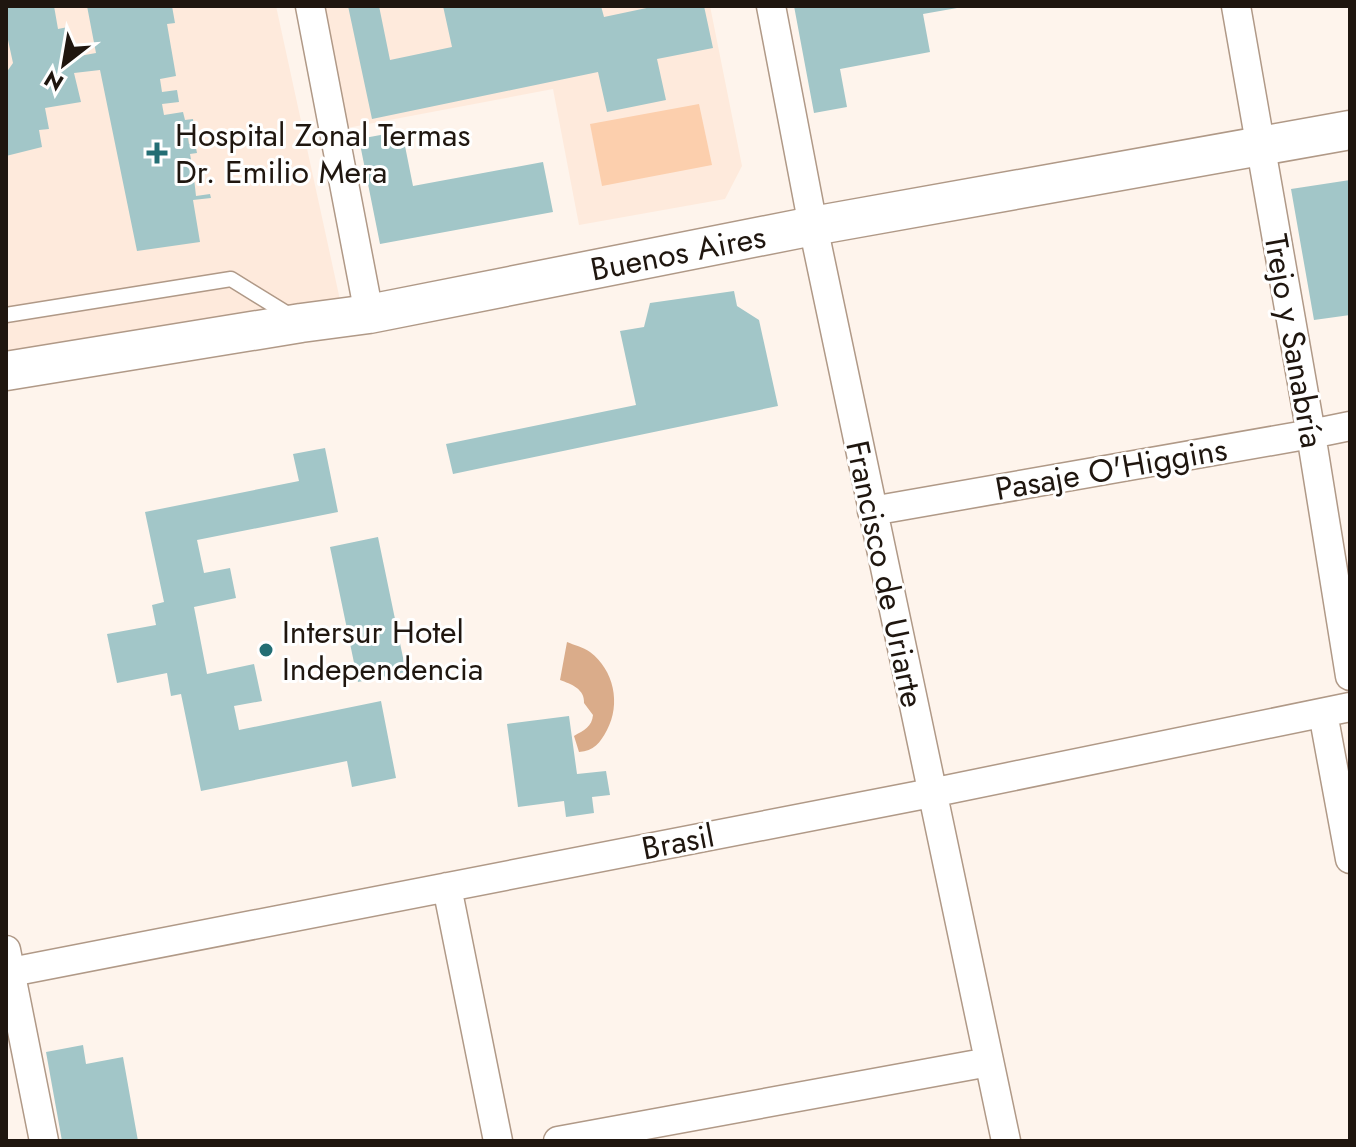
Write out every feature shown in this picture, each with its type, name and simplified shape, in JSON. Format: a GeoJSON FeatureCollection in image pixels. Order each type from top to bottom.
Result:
{"type":"FeatureCollection","features":[{"type":"Feature","properties":{"kind":"main road","name":"Buenos Aires"},"geometry":{"type":"LineString","coordinates":[[6,371],[369,314],[813,226],[1350,130]]}},
{"type":"Feature","properties":{"kind":"street"},"geometry":{"type":"LineString","coordinates":[[310,6],[369,314]]}},
{"type":"Feature","properties":{"kind":"street","name":"Francisco de Uriarte"},"geometry":{"type":"LineString","coordinates":[[771,6],[872,511],[1006,1141]]}},
{"type":"Feature","properties":{"kind":"street","name":"Trejo y Sanabría"},"geometry":{"type":"LineString","coordinates":[[1236,6],[1350,676]]}},
{"type":"Feature","properties":{"kind":"street","name":"Pasaje O'Higgins"},"geometry":{"type":"LineString","coordinates":[[872,511],[1350,426]]}},
{"type":"Feature","properties":{"kind":"street"},"geometry":{"type":"LineString","coordinates":[[1336,710],[1350,859]]}},
{"type":"Feature","properties":{"kind":"street","name":"Brasil"},"geometry":{"type":"LineString","coordinates":[[8,965],[447,887],[1336,710]]}},
{"type":"Feature","properties":{"kind":"street"},"geometry":{"type":"LineString","coordinates":[[447,887],[498,1141]]}},
{"type":"Feature","properties":{"kind":"street"},"geometry":{"type":"LineString","coordinates":[[8,965],[44,1141]]}},
{"type":"Feature","properties":{"kind":"street"},"geometry":{"type":"LineString","coordinates":[[558,1141],[989,1062]]}},
{"type":"Feature","properties":{"kind":"lane"},"geometry":{"type":"LineString","coordinates":[[6,315],[231,279],[301,323]]}},
{"type":"Feature","properties":{"kind":"shaded area","name":"Hospital Zonal Termas Dr. Emilio Mera"},"geometry":{"type":"Polygon","coordinates":[[[6,6],[276,6],[340,300],[6,356],[6,6]]]}},
{"type":"Feature","properties":{"kind":"shaded area"},"geometry":{"type":"Polygon","coordinates":[[[323,6],[710,6],[742,166],[725,199],[579,225],[553,89],[347,128],[323,6]]]}},
{"type":"Feature","properties":{"kind":"shaded area"},"geometry":{"type":"Polygon","coordinates":[[[699,104],[712,165],[602,186],[590,124],[699,104]]]}},
{"type":"Feature","properties":{"kind":"shaded area"},"geometry":{"type":"Polygon","coordinates":[[[567,642],[587,650],[598,659],[613,688],[614,709],[607,730],[596,746],[579,752],[574,736],[589,725],[593,715],[580,691],[560,680],[567,642]]]}},
{"type":"Feature","properties":{"kind":"building"},"geometry":{"type":"Polygon","coordinates":[[[6,6],[54,6],[58,29],[68,27],[74,57],[96,53],[87,6],[172,6],[175,23],[167,24],[176,76],[160,79],[162,92],[177,90],[179,102],[162,104],[164,115],[183,112],[185,120],[193,119],[194,130],[187,131],[189,144],[195,143],[197,153],[190,154],[193,170],[199,170],[200,177],[194,178],[196,196],[210,194],[211,198],[193,200],[200,242],[137,251],[100,70],[74,73],[81,102],[45,108],[49,129],[39,130],[42,147],[6,156],[6,73],[13,63],[6,41],[6,6]]]}},
{"type":"Feature","properties":{"kind":"building"},"geometry":{"type":"Polygon","coordinates":[[[348,6],[379,6],[390,60],[452,47],[443,6],[601,6],[604,17],[656,6],[704,6],[713,48],[657,59],[666,100],[607,112],[598,72],[372,119],[348,6]]]}},
{"type":"Feature","properties":{"kind":"building"},"geometry":{"type":"Polygon","coordinates":[[[794,6],[957,8],[923,14],[930,52],[840,69],[847,107],[814,113],[794,6]]]}},
{"type":"Feature","properties":{"kind":"building"},"geometry":{"type":"Polygon","coordinates":[[[402,131],[413,186],[543,162],[553,212],[380,244],[359,139],[402,131]]]}},
{"type":"Feature","properties":{"kind":"building"},"geometry":{"type":"Polygon","coordinates":[[[1350,180],[1350,315],[1314,320],[1291,189],[1350,180]]]}},
{"type":"Feature","properties":{"kind":"building"},"geometry":{"type":"Polygon","coordinates":[[[734,291],[737,306],[759,320],[778,406],[453,474],[446,444],[636,405],[620,331],[644,327],[650,303],[734,291]]]}},
{"type":"Feature","properties":{"kind":"building"},"geometry":{"type":"Polygon","coordinates":[[[325,448],[338,512],[197,540],[204,573],[230,568],[236,598],[194,607],[207,674],[254,664],[262,701],[234,706],[239,730],[381,701],[396,778],[352,787],[347,761],[201,791],[181,694],[171,696],[167,673],[117,683],[107,634],[156,625],[152,605],[164,602],[145,512],[299,481],[293,454],[325,448]]]}},
{"type":"Feature","properties":{"kind":"building"},"geometry":{"type":"Polygon","coordinates":[[[378,537],[406,672],[358,682],[330,547],[378,537]]]}},
{"type":"Feature","properties":{"kind":"building"},"geometry":{"type":"Polygon","coordinates":[[[569,716],[577,774],[606,771],[610,795],[592,797],[594,813],[566,817],[564,801],[518,807],[507,724],[569,716]]]}},
{"type":"Feature","properties":{"kind":"building"},"geometry":{"type":"Polygon","coordinates":[[[83,1045],[86,1064],[123,1057],[138,1141],[62,1141],[46,1052],[83,1045]]]}},
{"type":"Feature","properties":{"kind":"place","name":"Hospital Zonal Termas Dr. Emilio Mera"},"geometry":{"type":"Point","coordinates":[157,153]}},
{"type":"Feature","properties":{"kind":"place","name":"Intersur Hotel Independencia"},"geometry":{"type":"Point","coordinates":[266,650]}}]}
